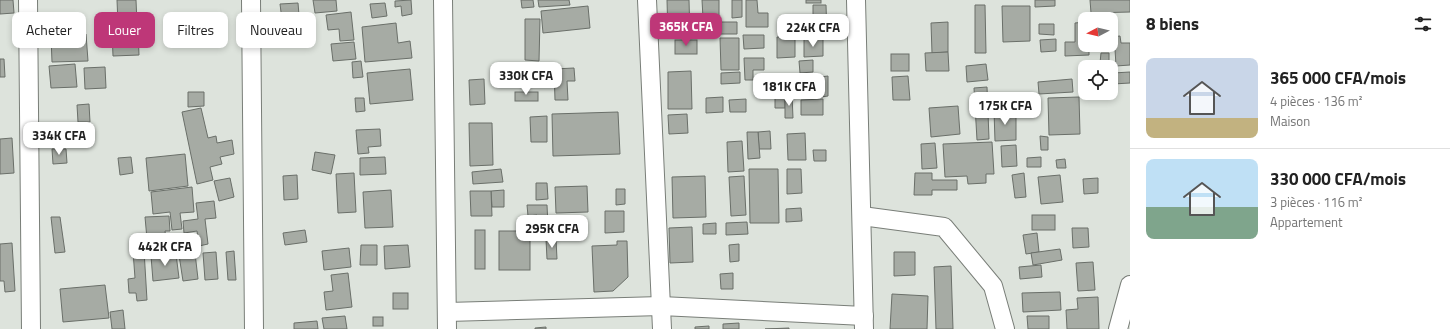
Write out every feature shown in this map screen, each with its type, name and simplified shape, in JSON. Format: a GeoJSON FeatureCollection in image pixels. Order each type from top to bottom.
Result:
{"type":"FeatureCollection","features":[{"type":"Feature","properties":{"kind":"street"},"geometry":{"type":"LineString","coordinates":[[28,0],[31,329]]}},
{"type":"Feature","properties":{"kind":"street"},"geometry":{"type":"LineString","coordinates":[[251,0],[254,329]]}},
{"type":"Feature","properties":{"kind":"street"},"geometry":{"type":"LineString","coordinates":[[443,0],[447,321],[661,306],[864,323],[856,0]]}},
{"type":"Feature","properties":{"kind":"street"},"geometry":{"type":"LineString","coordinates":[[647,0],[662,329]]}},
{"type":"Feature","properties":{"kind":"street"},"geometry":{"type":"LineString","coordinates":[[862,216],[944,228],[993,286],[1005,329]]}},
{"type":"Feature","properties":{"kind":"street"},"geometry":{"type":"LineString","coordinates":[[1118,329],[1130,285]]}},
{"type":"Feature","properties":{"kind":"building"},"geometry":{"type":"Polygon","coordinates":[[[0,0],[13,0],[14,12],[0,14],[0,0]]]}},
{"type":"Feature","properties":{"kind":"building"},"geometry":{"type":"Polygon","coordinates":[[[117,0],[136,0],[137,12],[118,12],[117,0]]]}},
{"type":"Feature","properties":{"kind":"building"},"geometry":{"type":"Polygon","coordinates":[[[313,0],[336,0],[337,11],[315,12],[313,0]]]}},
{"type":"Feature","properties":{"kind":"building"},"geometry":{"type":"Polygon","coordinates":[[[411,0],[412,14],[402,16],[401,6],[395,7],[395,1],[411,0]]]}},
{"type":"Feature","properties":{"kind":"building"},"geometry":{"type":"Polygon","coordinates":[[[521,0],[533,0],[534,7],[522,8],[521,0]]]}},
{"type":"Feature","properties":{"kind":"building"},"geometry":{"type":"Polygon","coordinates":[[[538,0],[569,0],[570,5],[539,7],[538,0]]]}},
{"type":"Feature","properties":{"kind":"building"},"geometry":{"type":"Polygon","coordinates":[[[667,0],[689,0],[690,37],[668,37],[667,0]]]}},
{"type":"Feature","properties":{"kind":"building"},"geometry":{"type":"Polygon","coordinates":[[[702,0],[719,0],[719,18],[703,18],[702,0]]]}},
{"type":"Feature","properties":{"kind":"building"},"geometry":{"type":"Polygon","coordinates":[[[732,0],[742,0],[742,17],[732,18],[732,0]]]}},
{"type":"Feature","properties":{"kind":"building"},"geometry":{"type":"Polygon","coordinates":[[[746,0],[757,0],[758,13],[768,13],[768,27],[746,27],[746,0]]]}},
{"type":"Feature","properties":{"kind":"building"},"geometry":{"type":"Polygon","coordinates":[[[806,0],[821,0],[821,3],[806,3],[806,0]]]}},
{"type":"Feature","properties":{"kind":"building"},"geometry":{"type":"Polygon","coordinates":[[[1035,0],[1055,0],[1055,6],[1035,7],[1035,0]]]}},
{"type":"Feature","properties":{"kind":"building"},"geometry":{"type":"Polygon","coordinates":[[[1090,0],[1130,0],[1130,12],[1091,12],[1090,0]]]}},
{"type":"Feature","properties":{"kind":"building"},"geometry":{"type":"Polygon","coordinates":[[[298,3],[299,12],[281,12],[280,4],[298,3]]]}},
{"type":"Feature","properties":{"kind":"building"},"geometry":{"type":"Polygon","coordinates":[[[385,3],[387,16],[372,18],[370,4],[385,3]]]}},
{"type":"Feature","properties":{"kind":"building"},"geometry":{"type":"Polygon","coordinates":[[[813,5],[826,5],[827,35],[813,35],[813,5]]]}},
{"type":"Feature","properties":{"kind":"building"},"geometry":{"type":"Polygon","coordinates":[[[975,5],[985,5],[986,53],[975,53],[975,5]]]}},
{"type":"Feature","properties":{"kind":"building"},"geometry":{"type":"Polygon","coordinates":[[[588,6],[590,28],[543,33],[541,11],[588,6]]]}},
{"type":"Feature","properties":{"kind":"building"},"geometry":{"type":"Polygon","coordinates":[[[1002,6],[1030,6],[1030,41],[1003,42],[1002,6]]]}},
{"type":"Feature","properties":{"kind":"building"},"geometry":{"type":"Polygon","coordinates":[[[351,12],[354,40],[340,41],[339,29],[328,30],[326,15],[351,12]]]}},
{"type":"Feature","properties":{"kind":"building"},"geometry":{"type":"Polygon","coordinates":[[[784,16],[807,16],[807,26],[785,27],[784,16]]]}},
{"type":"Feature","properties":{"kind":"building"},"geometry":{"type":"Polygon","coordinates":[[[525,19],[540,19],[539,61],[525,60],[525,19]]]}},
{"type":"Feature","properties":{"kind":"building"},"geometry":{"type":"Polygon","coordinates":[[[700,22],[737,22],[737,34],[701,34],[700,22]]]}},
{"type":"Feature","properties":{"kind":"building"},"geometry":{"type":"Polygon","coordinates":[[[948,22],[948,52],[932,53],[931,23],[948,22]]]}},
{"type":"Feature","properties":{"kind":"building"},"geometry":{"type":"Polygon","coordinates":[[[396,23],[398,43],[410,41],[412,58],[365,62],[362,27],[396,23]]]}},
{"type":"Feature","properties":{"kind":"building"},"geometry":{"type":"Polygon","coordinates":[[[1075,23],[1078,23],[1078,52],[1089,52],[1089,55],[1065,56],[1065,42],[1075,42],[1075,23]]]}},
{"type":"Feature","properties":{"kind":"building"},"geometry":{"type":"Polygon","coordinates":[[[1039,24],[1054,24],[1054,35],[1039,34],[1039,24]]]}},
{"type":"Feature","properties":{"kind":"building"},"geometry":{"type":"Polygon","coordinates":[[[86,34],[88,61],[52,62],[51,48],[86,48],[86,34]]]}},
{"type":"Feature","properties":{"kind":"building"},"geometry":{"type":"Polygon","coordinates":[[[743,35],[764,35],[764,48],[744,49],[743,35]]]}},
{"type":"Feature","properties":{"kind":"building"},"geometry":{"type":"Polygon","coordinates":[[[1118,36],[1120,36],[1121,43],[1130,43],[1130,65],[1118,66],[1115,52],[1118,52],[1118,36]]]}},
{"type":"Feature","properties":{"kind":"building"},"geometry":{"type":"Polygon","coordinates":[[[777,37],[795,37],[795,57],[777,58],[777,37]]]}},
{"type":"Feature","properties":{"kind":"building"},"geometry":{"type":"Polygon","coordinates":[[[720,38],[739,38],[739,70],[721,70],[720,38]]]}},
{"type":"Feature","properties":{"kind":"building"},"geometry":{"type":"Polygon","coordinates":[[[804,39],[823,39],[823,56],[804,57],[804,39]]]}},
{"type":"Feature","properties":{"kind":"building"},"geometry":{"type":"Polygon","coordinates":[[[1056,39],[1056,51],[1041,52],[1040,40],[1056,39]]]}},
{"type":"Feature","properties":{"kind":"building"},"geometry":{"type":"Polygon","coordinates":[[[675,40],[697,40],[697,54],[675,54],[675,40]]]}},
{"type":"Feature","properties":{"kind":"building"},"geometry":{"type":"Polygon","coordinates":[[[354,42],[356,59],[333,61],[331,44],[354,42]]]}},
{"type":"Feature","properties":{"kind":"building"},"geometry":{"type":"Polygon","coordinates":[[[113,48],[139,48],[139,55],[113,56],[113,48]]]}},
{"type":"Feature","properties":{"kind":"building"},"geometry":{"type":"Polygon","coordinates":[[[948,52],[949,71],[926,71],[925,53],[948,52]]]}},
{"type":"Feature","properties":{"kind":"building"},"geometry":{"type":"Polygon","coordinates":[[[1101,53],[1109,53],[1109,60],[1100,60],[1101,53]]]}},
{"type":"Feature","properties":{"kind":"building"},"geometry":{"type":"Polygon","coordinates":[[[891,54],[909,54],[909,71],[891,71],[891,54]]]}},
{"type":"Feature","properties":{"kind":"building"},"geometry":{"type":"Polygon","coordinates":[[[744,58],[764,58],[764,70],[753,70],[753,80],[745,80],[744,58]]]}},
{"type":"Feature","properties":{"kind":"building"},"geometry":{"type":"Polygon","coordinates":[[[0,59],[4,59],[5,77],[0,77],[0,59]]]}},
{"type":"Feature","properties":{"kind":"building"},"geometry":{"type":"Polygon","coordinates":[[[813,60],[813,72],[800,73],[799,61],[813,60]]]}},
{"type":"Feature","properties":{"kind":"building"},"geometry":{"type":"Polygon","coordinates":[[[361,61],[363,77],[353,78],[352,62],[361,61]]]}},
{"type":"Feature","properties":{"kind":"building"},"geometry":{"type":"Polygon","coordinates":[[[75,64],[77,87],[51,88],[49,66],[75,64]]]}},
{"type":"Feature","properties":{"kind":"building"},"geometry":{"type":"Polygon","coordinates":[[[986,64],[988,80],[967,82],[966,66],[986,64]]]}},
{"type":"Feature","properties":{"kind":"building"},"geometry":{"type":"Polygon","coordinates":[[[535,66],[546,67],[545,85],[528,85],[528,76],[534,76],[535,66]]]}},
{"type":"Feature","properties":{"kind":"building"},"geometry":{"type":"Polygon","coordinates":[[[105,67],[106,88],[85,89],[84,68],[105,67]]]}},
{"type":"Feature","properties":{"kind":"building"},"geometry":{"type":"Polygon","coordinates":[[[574,68],[575,81],[567,81],[568,100],[555,100],[554,69],[574,68]]]}},
{"type":"Feature","properties":{"kind":"building"},"geometry":{"type":"Polygon","coordinates":[[[410,69],[413,100],[370,104],[367,73],[410,69]]]}},
{"type":"Feature","properties":{"kind":"building"},"geometry":{"type":"Polygon","coordinates":[[[691,71],[692,109],[668,109],[668,72],[691,71]]]}},
{"type":"Feature","properties":{"kind":"building"},"geometry":{"type":"Polygon","coordinates":[[[740,72],[740,83],[721,84],[721,73],[740,72]]]}},
{"type":"Feature","properties":{"kind":"building"},"geometry":{"type":"Polygon","coordinates":[[[1130,72],[1130,83],[1118,84],[1118,73],[1130,72]]]}},
{"type":"Feature","properties":{"kind":"building"},"geometry":{"type":"Polygon","coordinates":[[[828,76],[828,96],[821,97],[820,77],[828,76]]]}},
{"type":"Feature","properties":{"kind":"building"},"geometry":{"type":"Polygon","coordinates":[[[908,76],[910,100],[893,100],[892,77],[908,76]]]}},
{"type":"Feature","properties":{"kind":"building"},"geometry":{"type":"Polygon","coordinates":[[[484,79],[485,104],[470,105],[469,80],[484,79]]]}},
{"type":"Feature","properties":{"kind":"building"},"geometry":{"type":"Polygon","coordinates":[[[1072,79],[1073,92],[1039,94],[1038,82],[1072,79]]]}},
{"type":"Feature","properties":{"kind":"building"},"geometry":{"type":"Polygon","coordinates":[[[987,87],[989,139],[977,140],[974,88],[987,87]]]}},
{"type":"Feature","properties":{"kind":"building"},"geometry":{"type":"Polygon","coordinates":[[[188,92],[204,92],[204,106],[188,107],[188,92]]]}},
{"type":"Feature","properties":{"kind":"building"},"geometry":{"type":"Polygon","coordinates":[[[515,92],[538,92],[538,101],[515,101],[515,92]]]}},
{"type":"Feature","properties":{"kind":"building"},"geometry":{"type":"Polygon","coordinates":[[[785,95],[785,108],[775,108],[775,96],[785,95]]]}},
{"type":"Feature","properties":{"kind":"building"},"geometry":{"type":"Polygon","coordinates":[[[785,95],[792,95],[793,118],[785,118],[785,95]]]}},
{"type":"Feature","properties":{"kind":"building"},"geometry":{"type":"Polygon","coordinates":[[[723,97],[723,112],[706,113],[706,98],[723,97]]]}},
{"type":"Feature","properties":{"kind":"building"},"geometry":{"type":"Polygon","coordinates":[[[1078,97],[1080,134],[1049,135],[1048,98],[1078,97]]]}},
{"type":"Feature","properties":{"kind":"building"},"geometry":{"type":"Polygon","coordinates":[[[355,98],[364,98],[365,111],[356,112],[355,98]]]}},
{"type":"Feature","properties":{"kind":"building"},"geometry":{"type":"Polygon","coordinates":[[[746,99],[746,112],[730,112],[729,100],[746,99]]]}},
{"type":"Feature","properties":{"kind":"building"},"geometry":{"type":"Polygon","coordinates":[[[823,99],[823,115],[801,115],[801,100],[823,99]]]}},
{"type":"Feature","properties":{"kind":"building"},"geometry":{"type":"Polygon","coordinates":[[[89,104],[90,122],[78,122],[77,105],[89,104]]]}},
{"type":"Feature","properties":{"kind":"building"},"geometry":{"type":"Polygon","coordinates":[[[958,106],[960,134],[931,137],[929,108],[958,106]]]}},
{"type":"Feature","properties":{"kind":"building"},"geometry":{"type":"Polygon","coordinates":[[[201,108],[208,138],[216,136],[217,143],[232,140],[234,154],[220,157],[222,164],[210,167],[213,180],[197,184],[182,112],[201,108]]]}},
{"type":"Feature","properties":{"kind":"building"},"geometry":{"type":"Polygon","coordinates":[[[994,111],[1016,111],[1016,140],[995,141],[994,111]]]}},
{"type":"Feature","properties":{"kind":"building"},"geometry":{"type":"Polygon","coordinates":[[[618,112],[620,154],[553,156],[552,114],[618,112]]]}},
{"type":"Feature","properties":{"kind":"building"},"geometry":{"type":"Polygon","coordinates":[[[687,114],[688,133],[669,134],[668,115],[687,114]]]}},
{"type":"Feature","properties":{"kind":"building"},"geometry":{"type":"Polygon","coordinates":[[[547,116],[547,142],[531,142],[530,117],[547,116]]]}},
{"type":"Feature","properties":{"kind":"building"},"geometry":{"type":"Polygon","coordinates":[[[469,123],[492,123],[493,165],[470,166],[469,123]]]}},
{"type":"Feature","properties":{"kind":"building"},"geometry":{"type":"Polygon","coordinates":[[[380,129],[381,146],[368,147],[369,153],[358,154],[356,130],[380,129]]]}},
{"type":"Feature","properties":{"kind":"building"},"geometry":{"type":"Polygon","coordinates":[[[770,131],[771,149],[759,149],[758,132],[770,131]]]}},
{"type":"Feature","properties":{"kind":"building"},"geometry":{"type":"Polygon","coordinates":[[[747,132],[758,132],[760,158],[748,159],[747,132]]]}},
{"type":"Feature","properties":{"kind":"building"},"geometry":{"type":"Polygon","coordinates":[[[805,133],[806,160],[788,160],[787,134],[805,133]]]}},
{"type":"Feature","properties":{"kind":"building"},"geometry":{"type":"Polygon","coordinates":[[[1040,136],[1048,137],[1048,150],[1041,150],[1040,136]]]}},
{"type":"Feature","properties":{"kind":"building"},"geometry":{"type":"Polygon","coordinates":[[[12,138],[14,173],[0,174],[0,139],[12,138]]]}},
{"type":"Feature","properties":{"kind":"building"},"geometry":{"type":"Polygon","coordinates":[[[742,141],[744,171],[728,172],[727,142],[742,141]]]}},
{"type":"Feature","properties":{"kind":"building"},"geometry":{"type":"Polygon","coordinates":[[[992,142],[994,174],[986,174],[986,183],[968,184],[967,176],[945,177],[943,144],[992,142]]]}},
{"type":"Feature","properties":{"kind":"building"},"geometry":{"type":"Polygon","coordinates":[[[935,143],[937,168],[922,169],[921,144],[935,143]]]}},
{"type":"Feature","properties":{"kind":"building"},"geometry":{"type":"Polygon","coordinates":[[[1016,145],[1017,166],[1002,167],[1001,146],[1016,145]]]}},
{"type":"Feature","properties":{"kind":"building"},"geometry":{"type":"Polygon","coordinates":[[[52,149],[66,149],[67,163],[53,164],[52,149]]]}},
{"type":"Feature","properties":{"kind":"building"},"geometry":{"type":"Polygon","coordinates":[[[813,150],[826,150],[826,161],[814,161],[813,150]]]}},
{"type":"Feature","properties":{"kind":"building"},"geometry":{"type":"Polygon","coordinates":[[[315,152],[335,155],[331,174],[312,170],[315,152]]]}},
{"type":"Feature","properties":{"kind":"building"},"geometry":{"type":"Polygon","coordinates":[[[185,154],[188,186],[149,191],[146,158],[185,154]]]}},
{"type":"Feature","properties":{"kind":"building"},"geometry":{"type":"Polygon","coordinates":[[[131,157],[133,173],[120,175],[118,158],[131,157]]]}},
{"type":"Feature","properties":{"kind":"building"},"geometry":{"type":"Polygon","coordinates":[[[385,157],[386,174],[360,175],[360,158],[385,157]]]}},
{"type":"Feature","properties":{"kind":"building"},"geometry":{"type":"Polygon","coordinates":[[[1041,157],[1041,167],[1027,167],[1027,158],[1041,157]]]}},
{"type":"Feature","properties":{"kind":"building"},"geometry":{"type":"Polygon","coordinates":[[[1065,159],[1066,168],[1057,168],[1056,160],[1065,159]]]}},
{"type":"Feature","properties":{"kind":"building"},"geometry":{"type":"Polygon","coordinates":[[[501,169],[503,182],[473,184],[472,172],[501,169]]]}},
{"type":"Feature","properties":{"kind":"building"},"geometry":{"type":"Polygon","coordinates":[[[749,169],[778,169],[779,223],[750,223],[749,169]]]}},
{"type":"Feature","properties":{"kind":"building"},"geometry":{"type":"Polygon","coordinates":[[[787,169],[801,169],[802,193],[787,194],[787,169]]]}},
{"type":"Feature","properties":{"kind":"building"},"geometry":{"type":"Polygon","coordinates":[[[354,173],[356,212],[338,213],[336,174],[354,173]]]}},
{"type":"Feature","properties":{"kind":"building"},"geometry":{"type":"Polygon","coordinates":[[[915,173],[932,173],[932,180],[957,180],[957,190],[932,190],[932,195],[914,195],[915,173]]]}},
{"type":"Feature","properties":{"kind":"building"},"geometry":{"type":"Polygon","coordinates":[[[1024,173],[1026,197],[1015,198],[1012,175],[1024,173]]]}},
{"type":"Feature","properties":{"kind":"building"},"geometry":{"type":"Polygon","coordinates":[[[297,175],[298,199],[284,200],[283,176],[297,175]]]}},
{"type":"Feature","properties":{"kind":"building"},"geometry":{"type":"Polygon","coordinates":[[[1060,175],[1063,202],[1041,204],[1038,177],[1060,175]]]}},
{"type":"Feature","properties":{"kind":"building"},"geometry":{"type":"Polygon","coordinates":[[[705,176],[706,217],[673,218],[672,177],[705,176]]]}},
{"type":"Feature","properties":{"kind":"building"},"geometry":{"type":"Polygon","coordinates":[[[744,176],[746,215],[731,216],[729,177],[744,176]]]}},
{"type":"Feature","properties":{"kind":"building"},"geometry":{"type":"Polygon","coordinates":[[[230,178],[234,197],[219,201],[214,181],[230,178]]]}},
{"type":"Feature","properties":{"kind":"building"},"geometry":{"type":"Polygon","coordinates":[[[1098,178],[1098,193],[1084,194],[1083,179],[1098,178]]]}},
{"type":"Feature","properties":{"kind":"building"},"geometry":{"type":"Polygon","coordinates":[[[536,183],[547,183],[548,199],[536,200],[536,183]]]}},
{"type":"Feature","properties":{"kind":"building"},"geometry":{"type":"Polygon","coordinates":[[[587,186],[588,212],[556,213],[555,187],[587,186]]]}},
{"type":"Feature","properties":{"kind":"building"},"geometry":{"type":"Polygon","coordinates":[[[192,187],[194,212],[180,213],[182,229],[172,230],[170,212],[153,214],[151,192],[192,187]]]}},
{"type":"Feature","properties":{"kind":"building"},"geometry":{"type":"Polygon","coordinates":[[[616,189],[625,189],[625,204],[616,205],[616,189]]]}},
{"type":"Feature","properties":{"kind":"building"},"geometry":{"type":"Polygon","coordinates":[[[391,190],[393,227],[365,228],[363,192],[391,190]]]}},
{"type":"Feature","properties":{"kind":"building"},"geometry":{"type":"Polygon","coordinates":[[[504,190],[504,207],[492,207],[491,191],[504,190]]]}},
{"type":"Feature","properties":{"kind":"building"},"geometry":{"type":"Polygon","coordinates":[[[470,191],[491,191],[492,216],[471,216],[470,191]]]}},
{"type":"Feature","properties":{"kind":"building"},"geometry":{"type":"Polygon","coordinates":[[[214,201],[216,218],[205,219],[208,244],[199,246],[197,231],[184,233],[183,221],[198,219],[196,203],[214,201]]]}},
{"type":"Feature","properties":{"kind":"building"},"geometry":{"type":"Polygon","coordinates":[[[527,205],[547,205],[548,226],[537,226],[537,215],[528,216],[527,205]]]}},
{"type":"Feature","properties":{"kind":"building"},"geometry":{"type":"Polygon","coordinates":[[[801,208],[802,221],[786,222],[786,209],[801,208]]]}},
{"type":"Feature","properties":{"kind":"building"},"geometry":{"type":"Polygon","coordinates":[[[605,211],[624,211],[624,232],[605,233],[605,211]]]}},
{"type":"Feature","properties":{"kind":"building"},"geometry":{"type":"Polygon","coordinates":[[[1032,215],[1055,215],[1055,230],[1032,230],[1032,215]]]}},
{"type":"Feature","properties":{"kind":"building"},"geometry":{"type":"Polygon","coordinates":[[[169,216],[170,231],[165,231],[166,241],[156,242],[157,250],[148,250],[145,217],[169,216]]]}},
{"type":"Feature","properties":{"kind":"building"},"geometry":{"type":"Polygon","coordinates":[[[51,217],[60,217],[65,252],[55,253],[51,217]]]}},
{"type":"Feature","properties":{"kind":"building"},"geometry":{"type":"Polygon","coordinates":[[[747,222],[748,234],[726,235],[726,223],[747,222]]]}},
{"type":"Feature","properties":{"kind":"building"},"geometry":{"type":"Polygon","coordinates":[[[716,223],[716,234],[703,234],[703,224],[716,223]]]}},
{"type":"Feature","properties":{"kind":"building"},"geometry":{"type":"Polygon","coordinates":[[[692,227],[693,262],[670,263],[669,228],[692,227]]]}},
{"type":"Feature","properties":{"kind":"building"},"geometry":{"type":"Polygon","coordinates":[[[1072,228],[1088,228],[1089,247],[1073,248],[1072,228]]]}},
{"type":"Feature","properties":{"kind":"building"},"geometry":{"type":"Polygon","coordinates":[[[305,230],[307,242],[285,245],[283,233],[305,230]]]}},
{"type":"Feature","properties":{"kind":"building"},"geometry":{"type":"Polygon","coordinates":[[[475,230],[485,230],[485,269],[475,269],[475,230]]]}},
{"type":"Feature","properties":{"kind":"building"},"geometry":{"type":"Polygon","coordinates":[[[499,231],[530,231],[530,270],[499,270],[499,231]]]}},
{"type":"Feature","properties":{"kind":"building"},"geometry":{"type":"Polygon","coordinates":[[[1037,233],[1039,252],[1026,254],[1023,235],[1037,233]]]}},
{"type":"Feature","properties":{"kind":"building"},"geometry":{"type":"Polygon","coordinates":[[[546,239],[556,239],[557,259],[547,259],[546,239]]]}},
{"type":"Feature","properties":{"kind":"building"},"geometry":{"type":"Polygon","coordinates":[[[617,241],[627,241],[628,277],[613,291],[594,292],[592,246],[617,245],[617,241]]]}},
{"type":"Feature","properties":{"kind":"building"},"geometry":{"type":"Polygon","coordinates":[[[12,243],[15,291],[5,292],[4,281],[0,281],[0,244],[12,243]]]}},
{"type":"Feature","properties":{"kind":"building"},"geometry":{"type":"Polygon","coordinates":[[[739,244],[739,261],[730,262],[729,245],[739,244]]]}},
{"type":"Feature","properties":{"kind":"building"},"geometry":{"type":"Polygon","coordinates":[[[361,245],[377,245],[377,265],[360,265],[361,245]]]}},
{"type":"Feature","properties":{"kind":"building"},"geometry":{"type":"Polygon","coordinates":[[[408,245],[410,267],[385,269],[384,246],[408,245]]]}},
{"type":"Feature","properties":{"kind":"building"},"geometry":{"type":"Polygon","coordinates":[[[349,248],[351,267],[324,270],[322,251],[349,248]]]}},
{"type":"Feature","properties":{"kind":"building"},"geometry":{"type":"Polygon","coordinates":[[[1060,249],[1062,260],[1033,265],[1031,253],[1060,249]]]}},
{"type":"Feature","properties":{"kind":"building"},"geometry":{"type":"Polygon","coordinates":[[[144,250],[147,300],[137,301],[136,293],[129,293],[128,279],[135,278],[133,251],[144,250]]]}},
{"type":"Feature","properties":{"kind":"building"},"geometry":{"type":"Polygon","coordinates":[[[234,251],[236,280],[228,280],[226,252],[234,251]]]}},
{"type":"Feature","properties":{"kind":"building"},"geometry":{"type":"Polygon","coordinates":[[[216,252],[218,279],[205,280],[203,253],[216,252]]]}},
{"type":"Feature","properties":{"kind":"building"},"geometry":{"type":"Polygon","coordinates":[[[894,252],[915,252],[915,275],[894,276],[894,252]]]}},
{"type":"Feature","properties":{"kind":"building"},"geometry":{"type":"Polygon","coordinates":[[[195,253],[198,279],[183,281],[179,255],[195,253]]]}},
{"type":"Feature","properties":{"kind":"building"},"geometry":{"type":"Polygon","coordinates":[[[176,254],[179,278],[153,281],[151,256],[176,254]]]}},
{"type":"Feature","properties":{"kind":"building"},"geometry":{"type":"Polygon","coordinates":[[[1093,262],[1095,290],[1078,291],[1076,263],[1093,262]]]}},
{"type":"Feature","properties":{"kind":"building"},"geometry":{"type":"Polygon","coordinates":[[[1041,265],[1042,277],[1020,279],[1019,267],[1041,265]]]}},
{"type":"Feature","properties":{"kind":"building"},"geometry":{"type":"Polygon","coordinates":[[[951,266],[953,329],[936,329],[934,267],[951,266]]]}},
{"type":"Feature","properties":{"kind":"building"},"geometry":{"type":"Polygon","coordinates":[[[348,273],[352,307],[326,310],[324,292],[333,291],[331,275],[348,273]]]}},
{"type":"Feature","properties":{"kind":"building"},"geometry":{"type":"Polygon","coordinates":[[[733,273],[733,289],[721,289],[720,274],[733,273]]]}},
{"type":"Feature","properties":{"kind":"building"},"geometry":{"type":"Polygon","coordinates":[[[105,285],[109,318],[63,322],[60,289],[105,285]]]}},
{"type":"Feature","properties":{"kind":"building"},"geometry":{"type":"Polygon","coordinates":[[[1060,292],[1061,310],[1023,312],[1022,293],[1060,292]]]}},
{"type":"Feature","properties":{"kind":"building"},"geometry":{"type":"Polygon","coordinates":[[[393,293],[408,293],[408,309],[393,309],[393,293]]]}},
{"type":"Feature","properties":{"kind":"building"},"geometry":{"type":"Polygon","coordinates":[[[892,294],[928,296],[927,329],[890,329],[892,294]]]}},
{"type":"Feature","properties":{"kind":"building"},"geometry":{"type":"Polygon","coordinates":[[[1098,297],[1099,329],[1067,329],[1066,310],[1078,309],[1077,298],[1098,297]]]}},
{"type":"Feature","properties":{"kind":"building"},"geometry":{"type":"Polygon","coordinates":[[[123,310],[125,329],[112,329],[110,312],[123,310]]]}},
{"type":"Feature","properties":{"kind":"building"},"geometry":{"type":"Polygon","coordinates":[[[345,316],[347,329],[324,329],[322,318],[345,316]]]}},
{"type":"Feature","properties":{"kind":"building"},"geometry":{"type":"Polygon","coordinates":[[[1027,316],[1049,316],[1049,329],[1028,329],[1027,316]]]}},
{"type":"Feature","properties":{"kind":"building"},"geometry":{"type":"Polygon","coordinates":[[[373,317],[383,317],[383,326],[373,326],[373,317]]]}},
{"type":"Feature","properties":{"kind":"building"},"geometry":{"type":"Polygon","coordinates":[[[317,321],[318,329],[294,329],[294,323],[317,321]]]}},
{"type":"Feature","properties":{"kind":"building"},"geometry":{"type":"Polygon","coordinates":[[[739,323],[739,329],[723,329],[723,324],[739,323]]]}},
{"type":"Feature","properties":{"kind":"building"},"geometry":{"type":"Polygon","coordinates":[[[709,326],[709,329],[695,329],[695,327],[709,326]]]}},
{"type":"Feature","properties":{"kind":"building"},"geometry":{"type":"Polygon","coordinates":[[[546,327],[546,329],[535,329],[535,328],[546,327]]]}},
{"type":"Feature","properties":{"kind":"building"},"geometry":{"type":"Polygon","coordinates":[[[789,328],[789,329],[765,329],[789,328]]]}}]}
